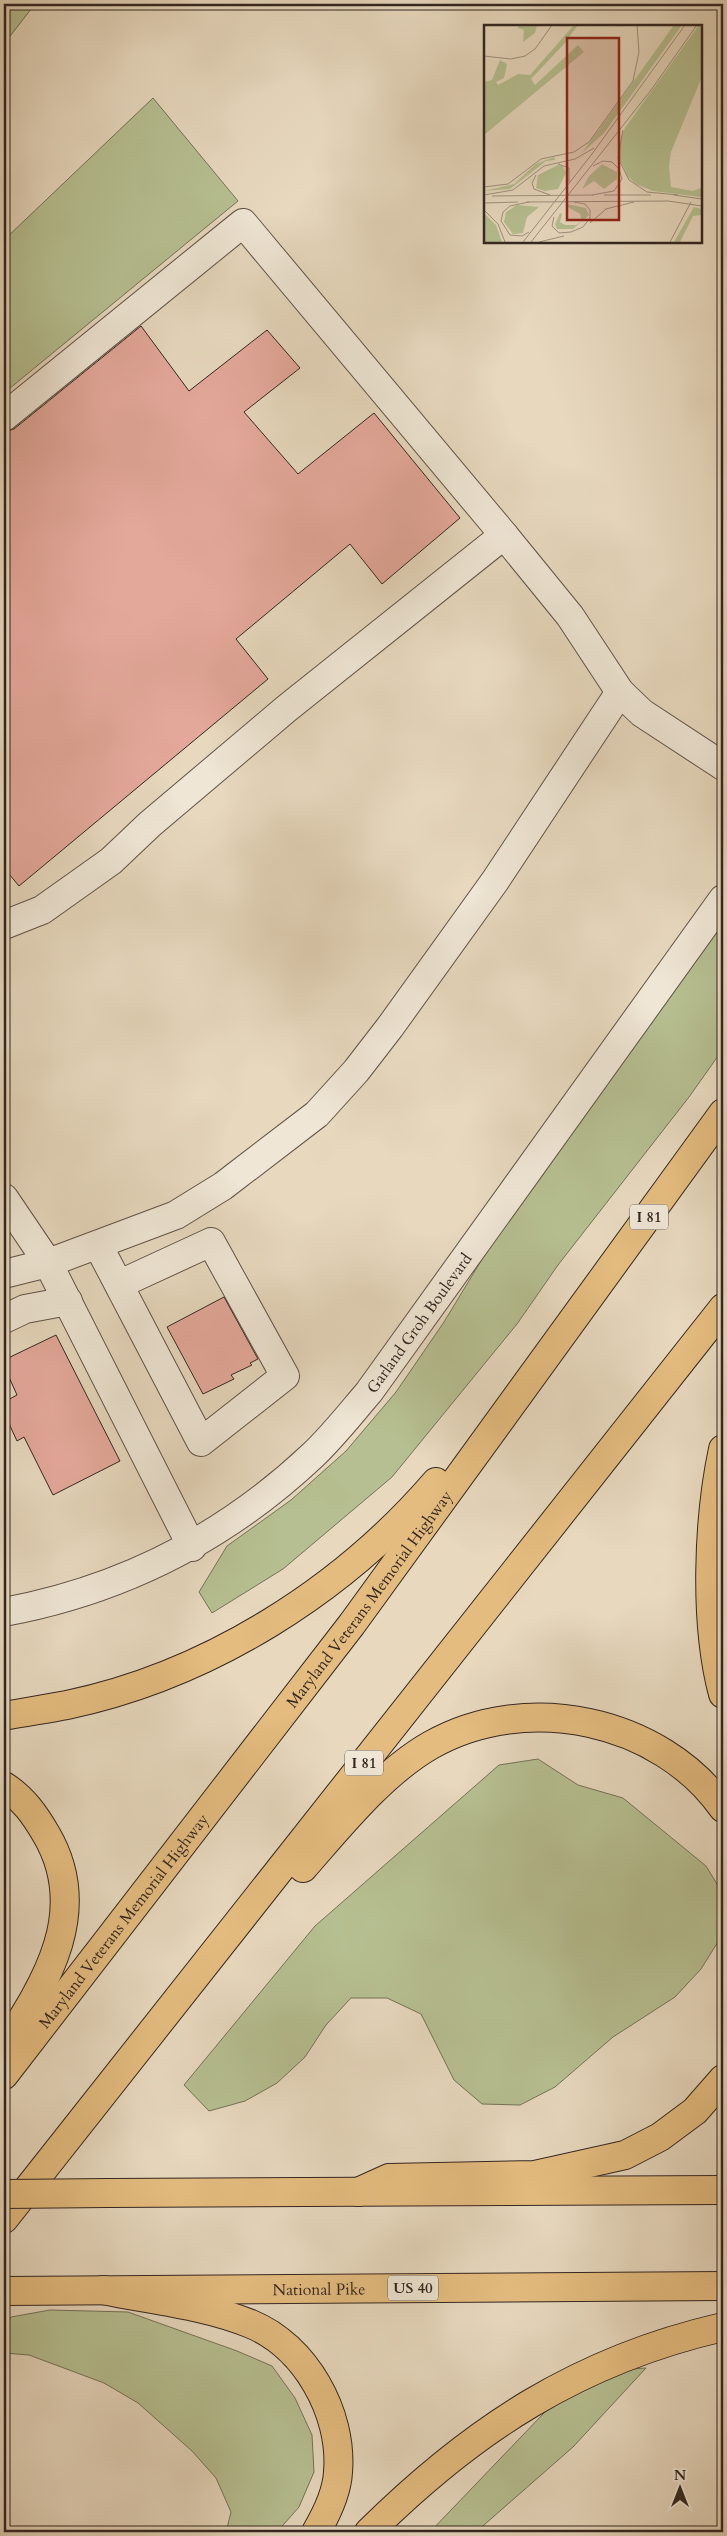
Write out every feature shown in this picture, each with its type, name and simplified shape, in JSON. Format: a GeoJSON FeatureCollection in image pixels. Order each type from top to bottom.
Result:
{"type":"FeatureCollection","features":[{"type":"Feature","properties":{"kind":"main road","name":"Maryland Veterans Memorial Highway"},"geometry":{"type":"LineString","coordinates":[[4,2074],[352,1624],[574,1321],[723,1113]]}},
{"type":"Feature","properties":{"kind":"main road","name":"I 81"},"geometry":{"type":"LineString","coordinates":[[4,2219],[723,1308]]}},
{"type":"Feature","properties":{"kind":"main road"},"geometry":{"type":"LineString","coordinates":[[4,1716],[68,1705],[120,1690],[177,1670],[236,1642],[289,1612],[370,1550],[413,1509],[574,1321]]}},
{"type":"Feature","properties":{"kind":"main road"},"geometry":{"type":"LineString","coordinates":[[723,1449],[712,1536],[711,1607],[719,1679],[723,1694]]}},
{"type":"Feature","properties":{"kind":"main road"},"geometry":{"type":"LineString","coordinates":[[147,2039],[367,1798],[431,1746],[471,1728],[513,1719],[555,1719],[594,1723],[635,1737],[680,1763],[712,1792],[723,1808]]}},
{"type":"Feature","properties":{"kind":"main road"},"geometry":{"type":"LineString","coordinates":[[4,1786],[14,1793],[36,1816],[52,1844],[62,1873],[66,1904],[61,1937],[48,1973],[26,2014],[4,2047]]}},
{"type":"Feature","properties":{"kind":"main road"},"geometry":{"type":"LineString","coordinates":[[358,2192],[389,2178],[535,2175],[624,2155],[660,2137],[695,2111],[723,2079]]}},
{"type":"Feature","properties":{"kind":"main road"},"geometry":{"type":"LineString","coordinates":[[4,2194],[723,2190]]}},
{"type":"Feature","properties":{"kind":"main road","name":"National Pike"},"geometry":{"type":"LineString","coordinates":[[15,2291],[723,2286]]}},
{"type":"Feature","properties":{"kind":"main road"},"geometry":{"type":"LineString","coordinates":[[103,2290],[214,2312],[251,2324],[277,2339],[306,2367],[326,2405],[336,2439],[338,2472],[326,2514],[316,2532]]}},
{"type":"Feature","properties":{"kind":"main road"},"geometry":{"type":"LineString","coordinates":[[369,2532],[406,2496],[450,2459],[498,2424],[550,2391],[628,2355],[688,2335],[723,2327]]}},
{"type":"Feature","properties":{"kind":"street"},"geometry":{"type":"LineString","coordinates":[[4,417],[243,223],[570,616],[620,692],[642,713],[723,766]]}},
{"type":"Feature","properties":{"kind":"street"},"geometry":{"type":"LineString","coordinates":[[4,925],[42,910],[111,861],[150,824],[286,710],[504,535]]}},
{"type":"Feature","properties":{"kind":"street"},"geometry":{"type":"LineString","coordinates":[[4,1274],[48,1263],[176,1215],[230,1180],[317,1114],[356,1071],[495,881],[620,692]]}},
{"type":"Feature","properties":{"kind":"street","name":"Garland Groh Boulevard"},"geometry":{"type":"LineString","coordinates":[[4,1612],[44,1605],[97,1588],[142,1571],[192,1547],[257,1503],[315,1454],[369,1392],[723,899]]}},
{"type":"Feature","properties":{"kind":"street"},"geometry":{"type":"LineString","coordinates":[[4,1198],[48,1263],[192,1547]]}},
{"type":"Feature","properties":{"kind":"street"},"geometry":{"type":"LineString","coordinates":[[98,1245],[201,1442],[285,1376],[211,1242],[189,1207]]}},
{"type":"Feature","properties":{"kind":"street"},"geometry":{"type":"LineString","coordinates":[[120,1284],[211,1242]]}},
{"type":"Feature","properties":{"kind":"street"},"geometry":{"type":"LineString","coordinates":[[14,1314],[68,1301]]}},
{"type":"Feature","properties":{"kind":"green space"},"geometry":{"type":"Polygon","coordinates":[[[4,4],[35,4],[4,44],[4,4]]]}},
{"type":"Feature","properties":{"kind":"green space"},"geometry":{"type":"Polygon","coordinates":[[[153,98],[238,201],[4,393],[4,240],[153,98]]]}},
{"type":"Feature","properties":{"kind":"green space"},"geometry":{"type":"Polygon","coordinates":[[[723,915],[723,1049],[689,1097],[558,1265],[517,1324],[392,1477],[283,1569],[212,1613],[199,1592],[227,1546],[291,1500],[346,1451],[396,1392],[444,1322],[504,1223],[723,915]]]}},
{"type":"Feature","properties":{"kind":"green space"},"geometry":{"type":"Polygon","coordinates":[[[538,1759],[578,1785],[623,1798],[706,1866],[723,1894],[721,1937],[701,1969],[675,1997],[613,2037],[555,2087],[520,2105],[482,2104],[454,2080],[421,2014],[387,1998],[351,1998],[326,2025],[305,2057],[277,2083],[245,2101],[209,2111],[184,2085],[315,1926],[499,1765],[538,1759]]]}},
{"type":"Feature","properties":{"kind":"green space"},"geometry":{"type":"Polygon","coordinates":[[[50,2310],[128,2312],[237,2351],[272,2366],[295,2398],[312,2435],[314,2472],[299,2507],[277,2532],[226,2532],[231,2512],[216,2478],[192,2451],[138,2403],[104,2383],[29,2355],[4,2353],[4,2330],[11,2317],[50,2310]]]}},
{"type":"Feature","properties":{"kind":"green space"},"geometry":{"type":"Polygon","coordinates":[[[646,2368],[573,2447],[476,2532],[430,2532],[566,2390],[598,2371],[646,2368]]]}},
{"type":"Feature","properties":{"kind":"building"},"geometry":{"type":"Polygon","coordinates":[[[141,326],[189,391],[267,330],[300,368],[244,412],[298,474],[374,413],[460,518],[382,584],[350,544],[236,639],[268,679],[19,886],[4,868],[4,432],[14,429],[141,326]]]}},
{"type":"Feature","properties":{"kind":"building"},"geometry":{"type":"Polygon","coordinates":[[[224,1297],[258,1359],[250,1363],[252,1365],[231,1375],[234,1379],[203,1394],[167,1327],[224,1297]]]}},
{"type":"Feature","properties":{"kind":"building"},"geometry":{"type":"Polygon","coordinates":[[[56,1335],[120,1461],[53,1495],[24,1437],[17,1441],[4,1413],[4,1402],[17,1395],[4,1366],[4,1360],[56,1335]]]}}]}
